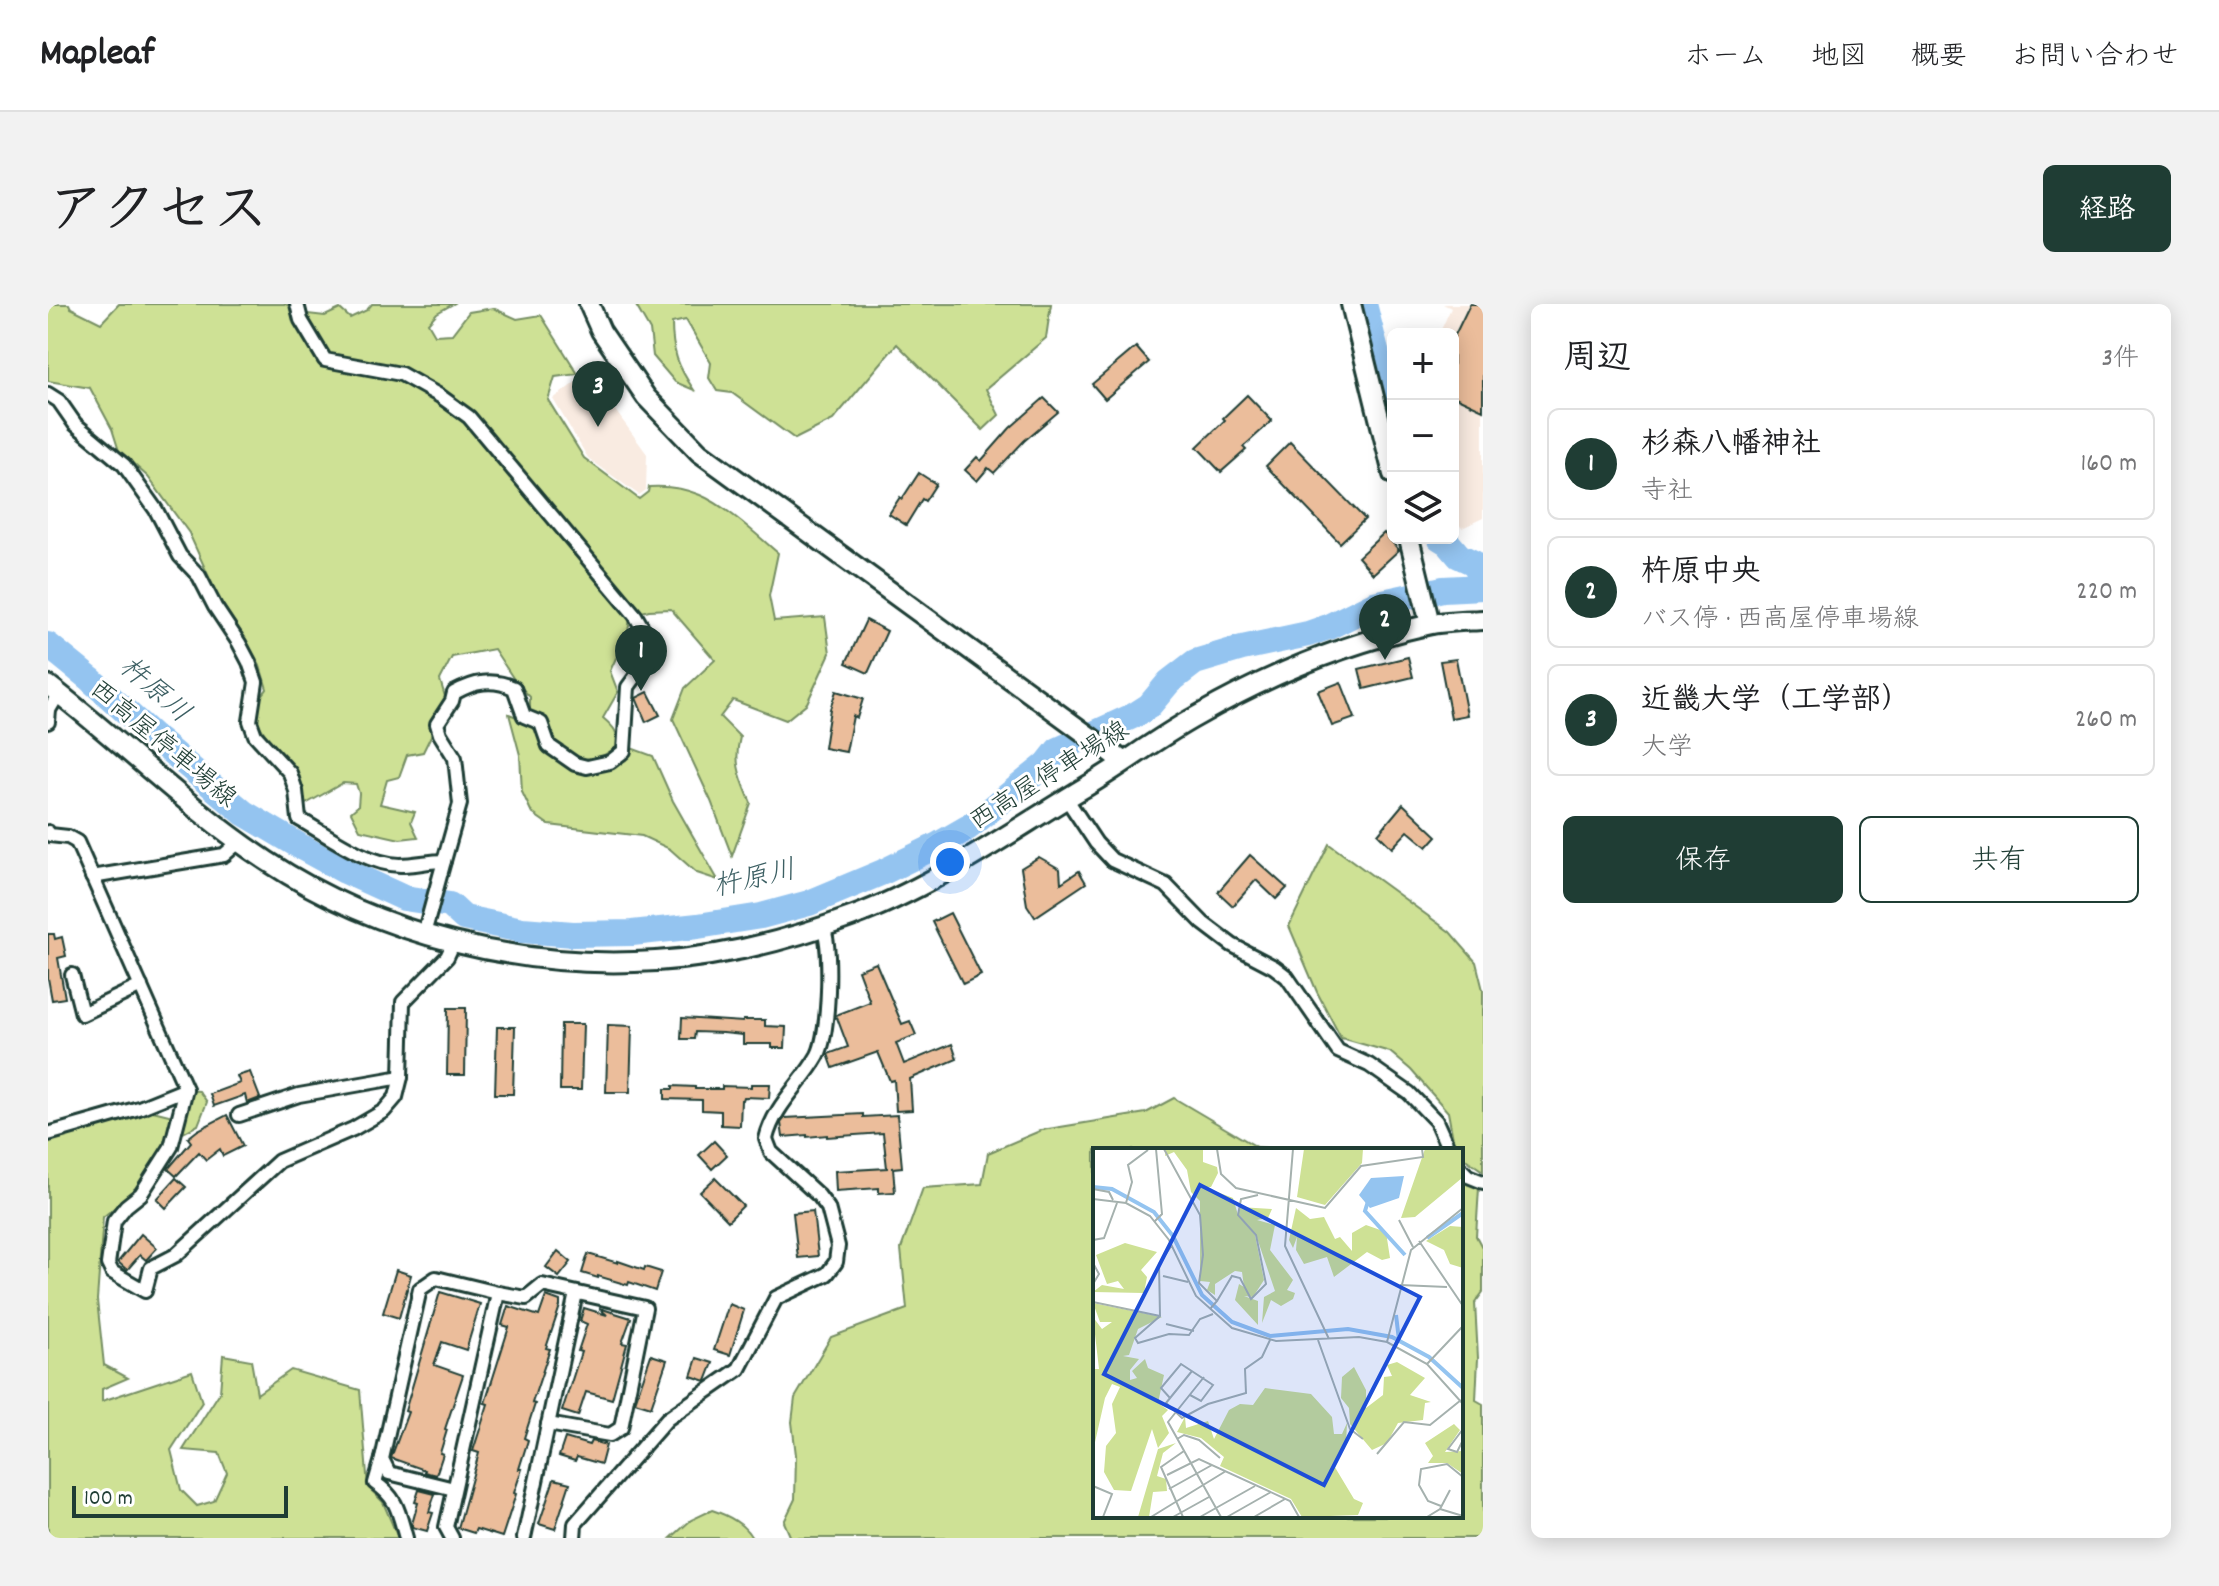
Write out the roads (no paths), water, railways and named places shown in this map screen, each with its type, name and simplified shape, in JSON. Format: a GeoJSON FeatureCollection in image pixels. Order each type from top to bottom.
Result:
{"type":"FeatureCollection","features":[{"type":"Feature","properties":{"kind":"main road"},"geometry":{"type":"LineString","coordinates":[[589,304],[601,331],[646,397],[699,452],[1123,761]]}},
{"type":"Feature","properties":{"kind":"main road"},"geometry":{"type":"LineString","coordinates":[[1351,304],[1393,472]]}},
{"type":"Feature","properties":{"kind":"main road"},"geometry":{"type":"LineString","coordinates":[[1410,544],[1430,624]]}},
{"type":"Feature","properties":{"kind":"main road","name":"西高屋停車場線"},"geometry":{"type":"LineString","coordinates":[[54,689],[200,812],[268,862],[321,893],[376,918],[454,942],[522,955],[591,962],[657,961],[725,953],[791,937],[854,916],[928,882],[1198,715],[1273,676],[1340,649],[1430,624],[1483,620]]}},
{"type":"Feature","properties":{"kind":"street"},"geometry":{"type":"LineString","coordinates":[[297,304],[301,320],[325,360],[401,374],[469,417],[635,615],[651,643],[642,668],[628,687],[624,751],[610,762],[587,767],[575,764],[549,746],[541,723],[524,716],[514,688],[502,682],[486,681],[468,685],[454,693],[437,724],[455,758],[460,804],[424,934]]}},
{"type":"Feature","properties":{"kind":"street"},"geometry":{"type":"LineString","coordinates":[[48,394],[59,401],[75,424],[124,465],[156,510],[180,556],[199,576],[239,643],[256,682],[250,721],[255,735],[290,773],[296,791],[299,819],[376,862],[401,865],[444,861]]}},
{"type":"Feature","properties":{"kind":"street"},"geometry":{"type":"LineString","coordinates":[[48,722],[54,689]]}},
{"type":"Feature","properties":{"kind":"street"},"geometry":{"type":"LineString","coordinates":[[1066,798],[1096,843],[1112,860],[1166,885],[1232,945],[1287,977],[1338,1051],[1369,1065],[1409,1093],[1436,1121],[1448,1148]]}},
{"type":"Feature","properties":{"kind":"street"},"geometry":{"type":"LineString","coordinates":[[48,832],[77,842],[186,1089],[171,1147],[141,1194],[114,1221],[108,1264],[112,1272],[145,1291],[151,1268],[176,1255],[279,1161],[353,1129],[384,1111],[396,1097],[401,1077],[403,1002],[447,957],[454,942]]}},
{"type":"Feature","properties":{"kind":"street"},"geometry":{"type":"LineString","coordinates":[[92,877],[224,855],[240,841]]}},
{"type":"Feature","properties":{"kind":"street"},"geometry":{"type":"LineString","coordinates":[[574,1538],[575,1524],[667,1419],[739,1369],[776,1298],[827,1274],[836,1262],[838,1246],[828,1208],[771,1152],[766,1139],[774,1115],[818,1055],[825,1035],[828,946],[823,926]]}},
{"type":"Feature","properties":{"kind":"street"},"geometry":{"type":"LineString","coordinates":[[72,975],[82,1014],[141,986]]}},
{"type":"Feature","properties":{"kind":"street"},"geometry":{"type":"LineString","coordinates":[[239,1115],[299,1095],[401,1077]]}},
{"type":"Feature","properties":{"kind":"street"},"geometry":{"type":"LineString","coordinates":[[48,1134],[139,1108],[186,1089]]}},
{"type":"Feature","properties":{"kind":"street"},"geometry":{"type":"LineString","coordinates":[[1463,1171],[1483,1182]]}},
{"type":"Feature","properties":{"kind":"street"},"geometry":{"type":"LineString","coordinates":[[406,1538],[398,1509],[388,1491],[375,1483],[420,1289],[436,1278],[526,1298],[542,1285],[645,1308],[621,1428],[610,1435],[548,1424]]}},
{"type":"Feature","properties":{"kind":"street"},"geometry":{"type":"LineString","coordinates":[[452,1538],[446,1527],[498,1293]]}},
{"type":"Feature","properties":{"kind":"street"},"geometry":{"type":"LineString","coordinates":[[524,1538],[576,1293]]}},
{"type":"Feature","properties":{"kind":"street"},"geometry":{"type":"LineString","coordinates":[[382,1459],[389,1473],[454,1489]]}},
{"type":"Feature","properties":{"kind":"waterway"},"geometry":{"type":"LineString","coordinates":[[1364,304],[1388,400]]}},
{"type":"Feature","properties":{"kind":"waterway"},"geometry":{"type":"LineString","coordinates":[[1449,544],[1459,556],[1474,563],[1483,579]]}},
{"type":"Feature","properties":{"kind":"waterway","name":"杵原川"},"geometry":{"type":"LineString","coordinates":[[48,645],[244,813],[345,871],[404,898],[450,905],[464,918],[522,930],[573,934],[632,933],[761,916],[809,903],[883,872],[969,827],[1047,764],[1058,750],[1149,706],[1169,682],[1195,662],[1308,634],[1374,604],[1443,589],[1483,587]]}},
{"type":"Feature","properties":{"kind":"place","name":"近畿大学（工学部）"},"geometry":{"type":"Point","coordinates":[598,427]}},
{"type":"Feature","properties":{"kind":"place","name":"杵原中央"},"geometry":{"type":"Point","coordinates":[1385,660]}},
{"type":"Feature","properties":{"kind":"place","name":"杉森八幡神社"},"geometry":{"type":"Point","coordinates":[641,691]}}]}
